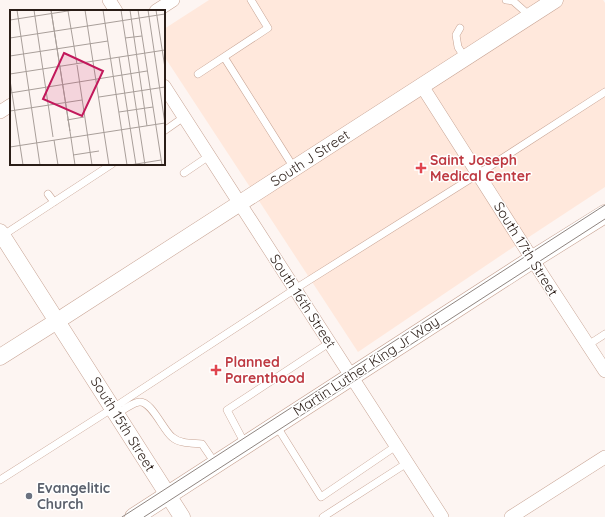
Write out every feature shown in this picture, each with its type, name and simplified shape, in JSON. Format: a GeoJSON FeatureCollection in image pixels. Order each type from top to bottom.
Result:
{"type":"FeatureCollection","features":[{"type":"Feature","properties":{"kind":"main road","name":"Martin Luther King Jr Way"},"geometry":{"type":"LineString","coordinates":[[134,517],[603,214]]}},
{"type":"Feature","properties":{"kind":"street"},"geometry":{"type":"LineString","coordinates":[[109,0],[115,10]]}},
{"type":"Feature","properties":{"kind":"street"},"geometry":{"type":"LineString","coordinates":[[158,10],[174,0]]}},
{"type":"Feature","properties":{"kind":"street","name":"South J Street"},"geometry":{"type":"LineString","coordinates":[[0,357],[556,0]]}},
{"type":"Feature","properties":{"kind":"street","name":"South 17th Street"},"geometry":{"type":"LineString","coordinates":[[422,86],[605,371]]}},
{"type":"Feature","properties":{"kind":"street","name":"South 16th Street"},"geometry":{"type":"LineString","coordinates":[[165,88],[442,517]]}},
{"type":"Feature","properties":{"kind":"street"},"geometry":{"type":"LineString","coordinates":[[0,112],[10,106]]}},
{"type":"Feature","properties":{"kind":"street","name":"South 15th Street"},"geometry":{"type":"LineString","coordinates":[[1,235],[59,320],[182,517]]}},
{"type":"Feature","properties":{"kind":"street"},"geometry":{"type":"LineString","coordinates":[[511,517],[605,457]]}},
{"type":"Feature","properties":{"kind":"lane"},"geometry":{"type":"LineString","coordinates":[[198,74],[268,28],[251,0]]}},
{"type":"Feature","properties":{"kind":"lane"},"geometry":{"type":"LineString","coordinates":[[506,0],[513,1],[530,16]]}},
{"type":"Feature","properties":{"kind":"lane"},"geometry":{"type":"LineString","coordinates":[[460,28],[456,35],[458,47],[465,58]]}},
{"type":"Feature","properties":{"kind":"lane"},"geometry":{"type":"LineString","coordinates":[[224,57],[294,168]]}},
{"type":"Feature","properties":{"kind":"lane"},"geometry":{"type":"LineString","coordinates":[[0,480],[115,411],[295,289],[605,92]]}},
{"type":"Feature","properties":{"kind":"lane"},"geometry":{"type":"LineString","coordinates":[[165,129],[184,117]]}},
{"type":"Feature","properties":{"kind":"lane"},"geometry":{"type":"LineString","coordinates":[[184,173],[209,156]]}},
{"type":"Feature","properties":{"kind":"lane"},"geometry":{"type":"LineString","coordinates":[[1,235],[110,165]]}},
{"type":"Feature","properties":{"kind":"lane"},"geometry":{"type":"LineString","coordinates":[[48,194],[54,202]]}},
{"type":"Feature","properties":{"kind":"lane"},"geometry":{"type":"LineString","coordinates":[[588,345],[605,334]]}},
{"type":"Feature","properties":{"kind":"lane"},"geometry":{"type":"LineString","coordinates":[[245,444],[227,410],[329,343]]}},
{"type":"Feature","properties":{"kind":"lane"},"geometry":{"type":"LineString","coordinates":[[115,411],[137,402],[148,405],[172,437],[184,443],[202,444],[215,464]]}},
{"type":"Feature","properties":{"kind":"lane"},"geometry":{"type":"LineString","coordinates":[[276,425],[321,497],[396,446]]}},
{"type":"Feature","properties":{"kind":"lane"},"geometry":{"type":"LineString","coordinates":[[322,517],[407,463]]}},
{"type":"Feature","properties":{"kind":"shaded area","name":"Saint Joseph Medical Center"},"geometry":{"type":"Polygon","coordinates":[[[209,0],[603,0],[605,3],[605,187],[358,352],[165,58],[165,28],[209,0]]]}},
{"type":"Feature","properties":{"kind":"tram line"},"geometry":{"type":"LineString","coordinates":[[122,517],[605,205]]}},
{"type":"Feature","properties":{"kind":"tram line"},"geometry":{"type":"LineString","coordinates":[[144,517],[605,219]]}},
{"type":"Feature","properties":{"kind":"place","name":"Saint Joseph Medical Center"},"geometry":{"type":"Point","coordinates":[421,168]}},
{"type":"Feature","properties":{"kind":"place","name":"Planned Parenthood"},"geometry":{"type":"Point","coordinates":[216,370]}},
{"type":"Feature","properties":{"kind":"place","name":"Evangelitic Church"},"geometry":{"type":"Point","coordinates":[29,496]}}]}
